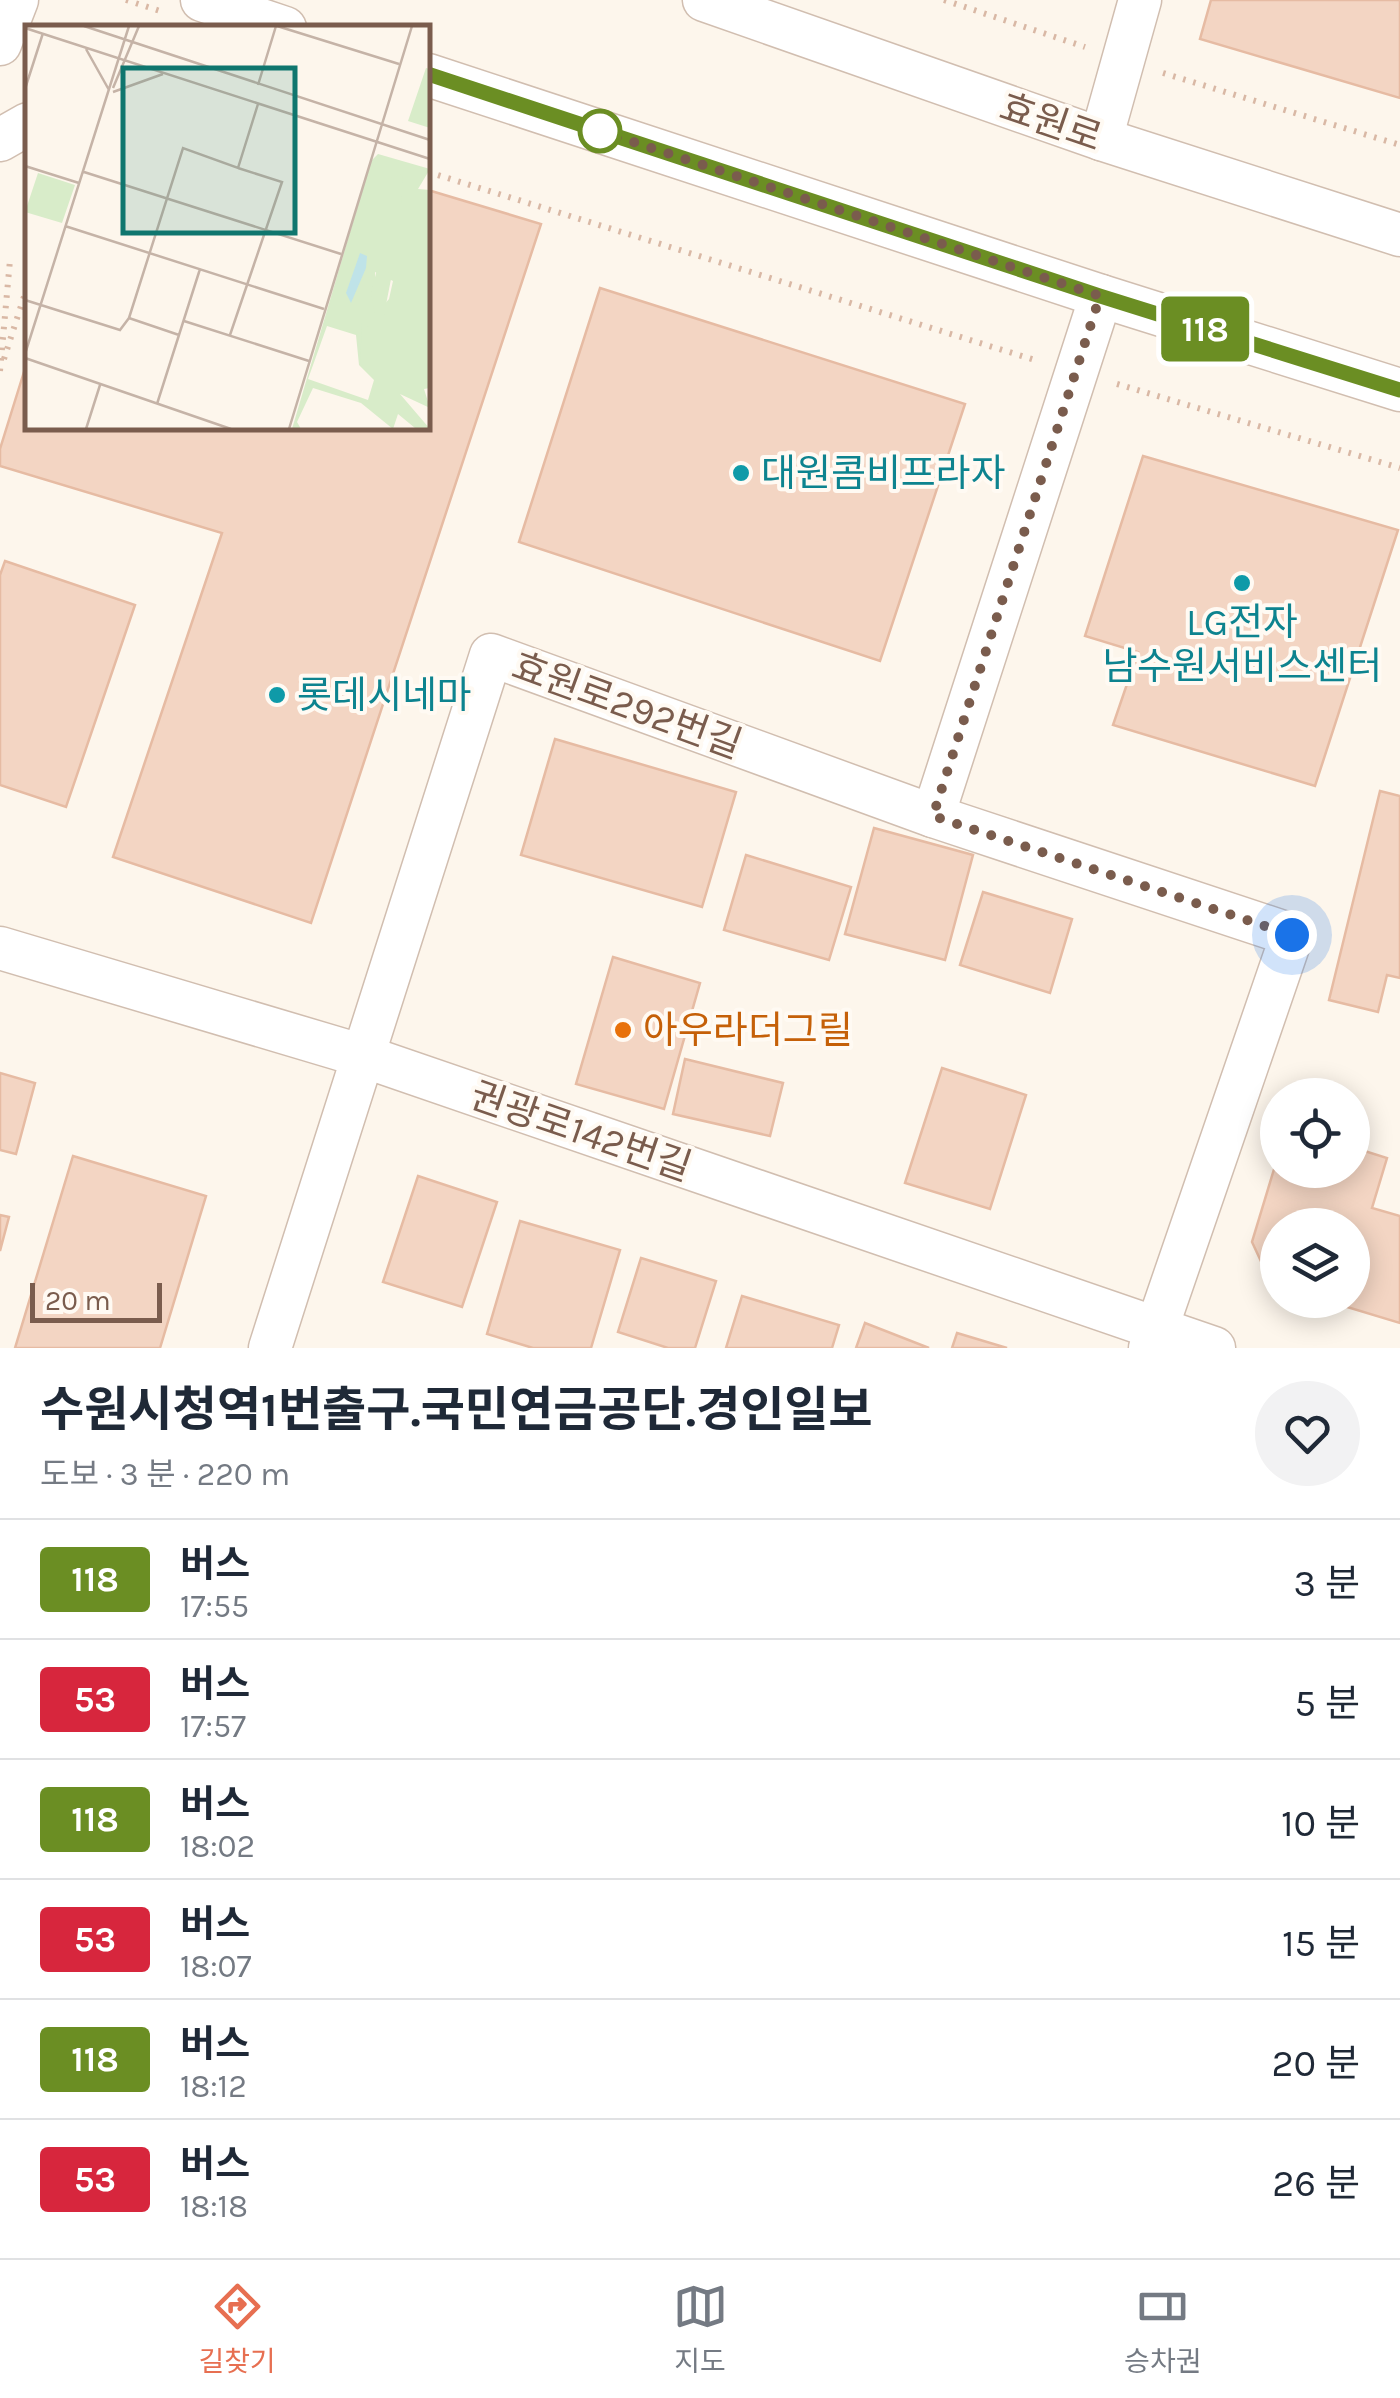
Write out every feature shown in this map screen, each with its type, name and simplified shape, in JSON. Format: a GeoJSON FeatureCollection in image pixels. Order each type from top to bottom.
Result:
{"type":"FeatureCollection","features":[{"type":"Feature","properties":{"kind":"street"},"geometry":{"type":"LineString","coordinates":[[0,44],[18,0]]}},
{"type":"Feature","properties":{"kind":"street"},"geometry":{"type":"LineString","coordinates":[[202,0],[275,25]]}},
{"type":"Feature","properties":{"kind":"street","name":"효원로"},"geometry":{"type":"LineString","coordinates":[[704,0],[1100,139],[1400,235]]}},
{"type":"Feature","properties":{"kind":"street"},"geometry":{"type":"LineString","coordinates":[[1100,139],[1140,0]]}},
{"type":"Feature","properties":{"kind":"street"},"geometry":{"type":"LineString","coordinates":[[430,75],[1100,296],[1400,390]]}},
{"type":"Feature","properties":{"kind":"street"},"geometry":{"type":"LineString","coordinates":[[0,140],[25,126]]}},
{"type":"Feature","properties":{"kind":"street"},"geometry":{"type":"LineString","coordinates":[[1100,296],[933,816],[1292,935],[1153,1339]]}},
{"type":"Feature","properties":{"kind":"street","name":"효원로292번길"},"geometry":{"type":"LineString","coordinates":[[270,1348],[491,655],[933,816]]}},
{"type":"Feature","properties":{"kind":"street","name":"권광로142번길"},"geometry":{"type":"LineString","coordinates":[[0,948],[364,1056],[1153,1339],[1214,1348]]}},
{"type":"Feature","properties":{"kind":"path"},"geometry":{"type":"LineString","coordinates":[[944,0],[1122,60],[1400,145]]}},
{"type":"Feature","properties":{"kind":"path"},"geometry":{"type":"LineString","coordinates":[[430,173],[1400,468]]}},
{"type":"Feature","properties":{"kind":"path"},"geometry":{"type":"LineString","coordinates":[[0,371],[10,260]]}},
{"type":"Feature","properties":{"kind":"path"},"geometry":{"type":"LineString","coordinates":[[0,371],[25,293]]}},
{"type":"Feature","properties":{"kind":"building"},"geometry":{"type":"Polygon","coordinates":[[[1211,0],[1400,0],[1400,98],[1200,39],[1211,0]]]}},
{"type":"Feature","properties":{"kind":"building","name":"롯데시네마"},"geometry":{"type":"Polygon","coordinates":[[[430,191],[541,224],[311,923],[113,857],[222,533],[0,466],[0,449],[25,369],[25,430],[430,430],[430,191]]]}},
{"type":"Feature","properties":{"kind":"building","name":"대원콤비프라자"},"geometry":{"type":"Polygon","coordinates":[[[600,288],[965,404],[880,661],[519,542],[600,288]]]}},
{"type":"Feature","properties":{"kind":"building","name":"LG전자 남수원서비스센터"},"geometry":{"type":"Polygon","coordinates":[[[1143,456],[1398,530],[1315,786],[1113,725],[1138,652],[1085,636],[1143,456]]]}},
{"type":"Feature","properties":{"kind":"building"},"geometry":{"type":"Polygon","coordinates":[[[5,561],[135,605],[66,807],[0,785],[0,575],[5,561]]]}},
{"type":"Feature","properties":{"kind":"building"},"geometry":{"type":"Polygon","coordinates":[[[555,739],[736,792],[702,907],[521,855],[555,739]]]}},
{"type":"Feature","properties":{"kind":"building"},"geometry":{"type":"Polygon","coordinates":[[[1380,791],[1400,796],[1400,978],[1387,975],[1378,1012],[1329,1000],[1380,791]]]}},
{"type":"Feature","properties":{"kind":"building"},"geometry":{"type":"Polygon","coordinates":[[[874,828],[973,855],[945,960],[845,934],[874,828]]]}},
{"type":"Feature","properties":{"kind":"building"},"geometry":{"type":"Polygon","coordinates":[[[746,855],[851,887],[829,960],[724,930],[746,855]]]}},
{"type":"Feature","properties":{"kind":"building"},"geometry":{"type":"Polygon","coordinates":[[[983,892],[1072,919],[1050,993],[960,965],[983,892]]]}},
{"type":"Feature","properties":{"kind":"building"},"geometry":{"type":"Polygon","coordinates":[[[613,957],[700,983],[664,1109],[576,1084],[613,957]]]}},
{"type":"Feature","properties":{"kind":"building"},"geometry":{"type":"Polygon","coordinates":[[[685,1059],[783,1083],[770,1136],[673,1114],[685,1059]]]}},
{"type":"Feature","properties":{"kind":"building"},"geometry":{"type":"Polygon","coordinates":[[[942,1068],[1026,1095],[990,1209],[905,1183],[942,1068]]]}},
{"type":"Feature","properties":{"kind":"building"},"geometry":{"type":"Polygon","coordinates":[[[0,1073],[35,1083],[16,1154],[0,1150],[0,1073]]]}},
{"type":"Feature","properties":{"kind":"building"},"geometry":{"type":"Polygon","coordinates":[[[1370,1153],[1387,1158],[1372,1208],[1400,1216],[1400,1323],[1370,1314],[1370,1208],[1262,1208],[1268,1188],[1370,1188],[1370,1153]]]}},
{"type":"Feature","properties":{"kind":"building"},"geometry":{"type":"Polygon","coordinates":[[[73,1156],[206,1196],[160,1348],[15,1348],[73,1156]]]}},
{"type":"Feature","properties":{"kind":"building"},"geometry":{"type":"Polygon","coordinates":[[[418,1176],[497,1202],[462,1307],[383,1282],[418,1176]]]}},
{"type":"Feature","properties":{"kind":"building"},"geometry":{"type":"Polygon","coordinates":[[[0,1215],[9,1217],[0,1251],[0,1215]]]}},
{"type":"Feature","properties":{"kind":"building"},"geometry":{"type":"Polygon","coordinates":[[[1260,1216],[1260,1259],[1252,1242],[1260,1216]]]}},
{"type":"Feature","properties":{"kind":"building"},"geometry":{"type":"Polygon","coordinates":[[[520,1221],[620,1250],[591,1348],[533,1348],[487,1334],[520,1221]]]}},
{"type":"Feature","properties":{"kind":"building"},"geometry":{"type":"Polygon","coordinates":[[[641,1258],[716,1281],[695,1348],[668,1348],[618,1332],[641,1258]]]}},
{"type":"Feature","properties":{"kind":"building"},"geometry":{"type":"Polygon","coordinates":[[[742,1296],[839,1325],[832,1348],[726,1348],[742,1296]]]}},
{"type":"Feature","properties":{"kind":"building"},"geometry":{"type":"Polygon","coordinates":[[[865,1323],[929,1348],[856,1348],[865,1323]]]}},
{"type":"Feature","properties":{"kind":"building"},"geometry":{"type":"Polygon","coordinates":[[[957,1333],[1007,1348],[952,1348],[957,1333]]]}},
{"type":"Feature","properties":{"kind":"bus line","name":"118"},"geometry":{"type":"LineString","coordinates":[[430,75],[1100,296],[1400,390]]}},
{"type":"Feature","properties":{"kind":"place","name":"대원콤비프라자"},"geometry":{"type":"Point","coordinates":[741,473]}},
{"type":"Feature","properties":{"kind":"place","name":"LG전자 남수원서비스센터"},"geometry":{"type":"Point","coordinates":[1242,583]}},
{"type":"Feature","properties":{"kind":"place","name":"롯데시네마"},"geometry":{"type":"Point","coordinates":[277,695]}},
{"type":"Feature","properties":{"kind":"place","name":"아우라더그릴"},"geometry":{"type":"Point","coordinates":[623,1030]}},
{"type":"Feature","properties":{"kind":"route"},"geometry":{"type":"LineString","coordinates":[[600,131],[1100,296],[933,816],[1292,935]]}}]}
